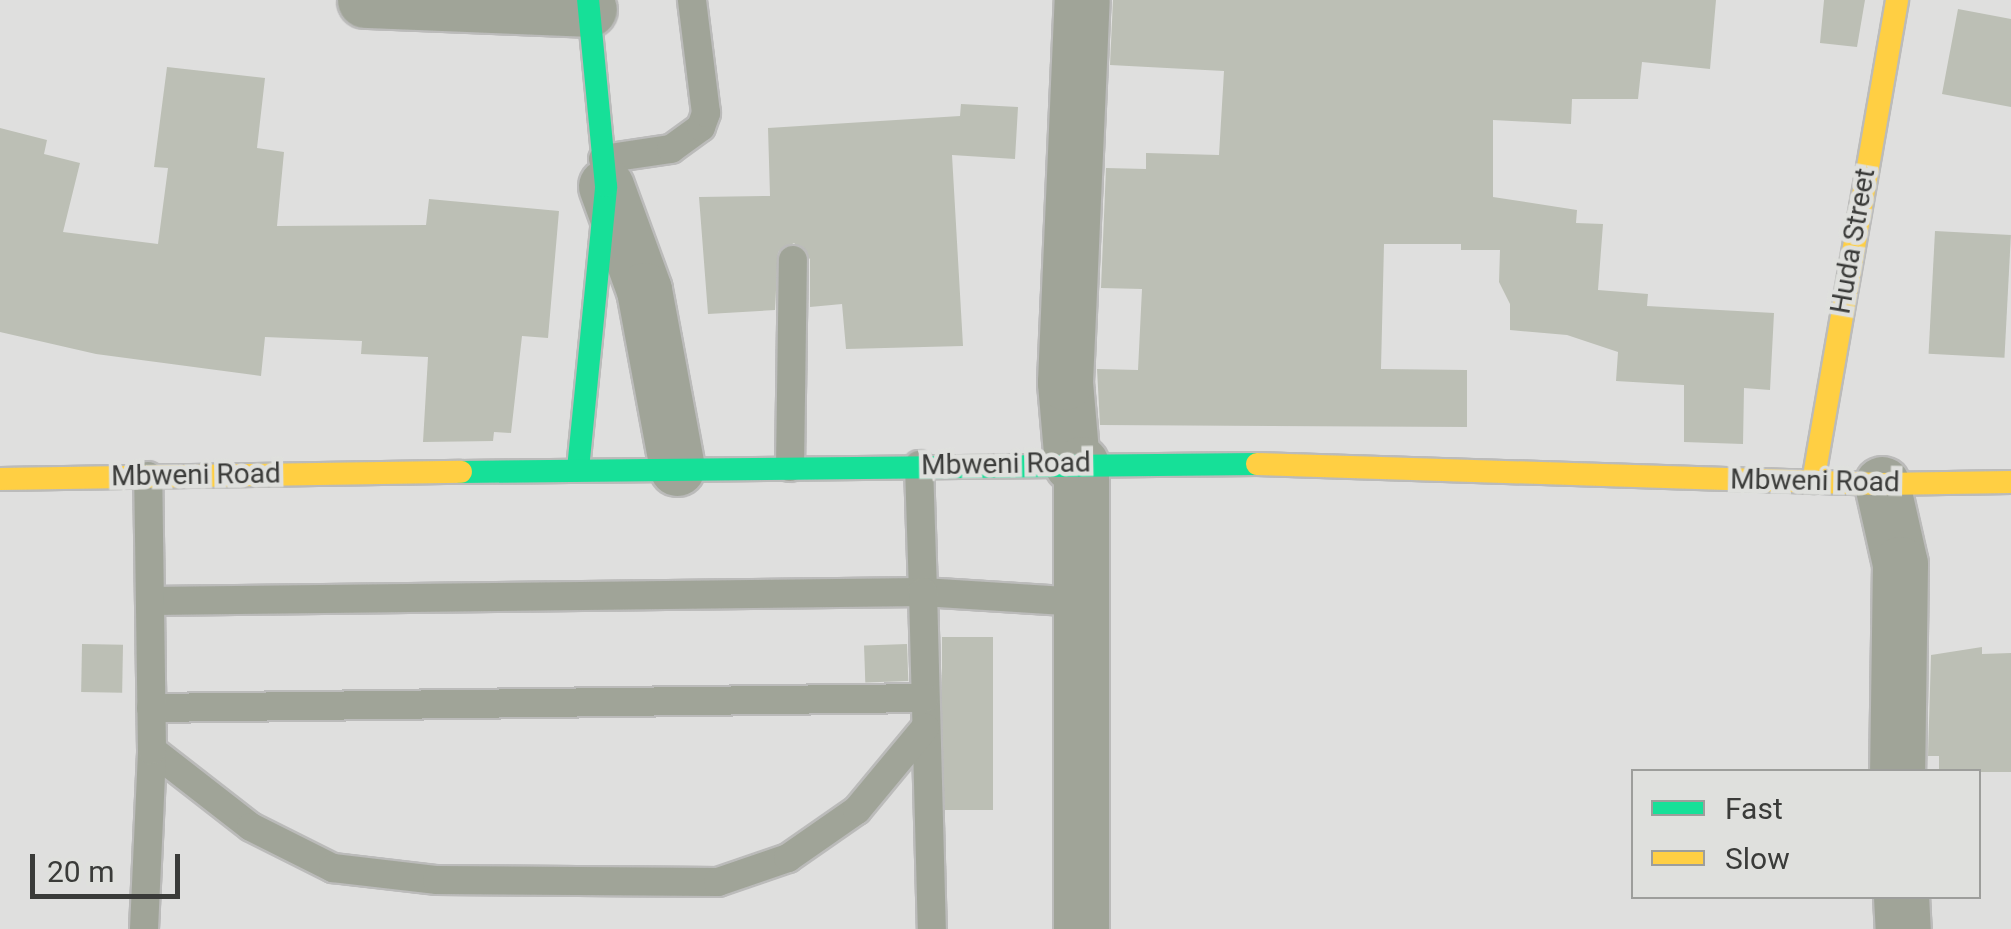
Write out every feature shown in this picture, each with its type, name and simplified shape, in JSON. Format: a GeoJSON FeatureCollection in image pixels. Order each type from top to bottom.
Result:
{"type":"FeatureCollection","features":[{"type":"Feature","properties":{"kind":"street"},"geometry":{"type":"LineString","coordinates":[[365,0],[589,5],[604,173],[578,469]]}},
{"type":"Feature","properties":{"kind":"street"},"geometry":{"type":"LineString","coordinates":[[1082,0],[1065,382],[1076,464],[1081,602],[1082,929]]}},
{"type":"Feature","properties":{"kind":"street","name":"Huda Street"},"geometry":{"type":"LineString","coordinates":[[1813,482],[1897,0]]}},
{"type":"Feature","properties":{"kind":"street"},"geometry":{"type":"LineString","coordinates":[[604,173],[644,290],[678,468]]}},
{"type":"Feature","properties":{"kind":"street","name":"Mbweni Road"},"geometry":{"type":"LineString","coordinates":[[0,479],[1076,464],[1882,484],[2011,482]]}},
{"type":"Feature","properties":{"kind":"street"},"geometry":{"type":"LineString","coordinates":[[1882,484],[1900,564],[1896,769]]}},
{"type":"Feature","properties":{"kind":"street"},"geometry":{"type":"LineString","coordinates":[[1900,899],[1903,929]]}},
{"type":"Feature","properties":{"kind":"lane"},"geometry":{"type":"LineString","coordinates":[[604,173],[671,149],[701,127],[706,113],[692,0]]}},
{"type":"Feature","properties":{"kind":"lane"},"geometry":{"type":"LineString","coordinates":[[790,467],[792,260]]}},
{"type":"Feature","properties":{"kind":"lane"},"geometry":{"type":"LineString","coordinates":[[919,466],[932,929]]}},
{"type":"Feature","properties":{"kind":"lane"},"geometry":{"type":"LineString","coordinates":[[144,929],[152,750],[148,476]]}},
{"type":"Feature","properties":{"kind":"lane"},"geometry":{"type":"LineString","coordinates":[[150,601],[923,592],[1081,602]]}},
{"type":"Feature","properties":{"kind":"lane"},"geometry":{"type":"LineString","coordinates":[[151,708],[925,698]]}},
{"type":"Feature","properties":{"kind":"lane"},"geometry":{"type":"LineString","coordinates":[[152,750],[251,828],[332,868],[437,880],[718,882],[788,858],[857,810],[925,728]]}},
{"type":"Feature","properties":{"kind":"building"},"geometry":{"type":"Polygon","coordinates":[[[1113,0],[1716,0],[1710,69],[1642,62],[1638,99],[1572,99],[1571,124],[1493,120],[1493,197],[1577,210],[1576,223],[1603,224],[1598,290],[1648,294],[1647,306],[1774,313],[1770,390],[1744,388],[1743,444],[1684,442],[1684,385],[1616,381],[1618,352],[1567,335],[1510,330],[1510,304],[1499,282],[1500,250],[1461,250],[1461,244],[1384,244],[1381,369],[1467,370],[1467,427],[1100,425],[1097,369],[1138,370],[1142,289],[1101,288],[1106,168],[1146,169],[1146,153],[1219,155],[1224,71],[1110,65],[1113,0]]]}},
{"type":"Feature","properties":{"kind":"building"},"geometry":{"type":"Polygon","coordinates":[[[1824,0],[1865,0],[1857,47],[1820,43],[1824,0]]]}},
{"type":"Feature","properties":{"kind":"building"},"geometry":{"type":"Polygon","coordinates":[[[1958,9],[2011,19],[2011,107],[1942,94],[1958,9]]]}},
{"type":"Feature","properties":{"kind":"building"},"geometry":{"type":"Polygon","coordinates":[[[167,67],[265,78],[257,148],[284,152],[277,226],[426,225],[429,199],[559,211],[548,338],[522,336],[511,433],[494,432],[493,441],[423,442],[428,357],[361,354],[362,341],[265,337],[261,376],[96,354],[0,332],[0,128],[47,140],[44,154],[80,163],[63,232],[158,244],[168,168],[154,167],[167,67]]]}},
{"type":"Feature","properties":{"kind":"building"},"geometry":{"type":"Polygon","coordinates":[[[961,104],[1018,107],[1015,159],[952,155],[963,346],[846,349],[842,304],[810,307],[810,259],[794,243],[778,252],[775,310],[708,314],[699,197],[770,196],[768,128],[960,116],[961,104]]]}},
{"type":"Feature","properties":{"kind":"building"},"geometry":{"type":"Polygon","coordinates":[[[1935,231],[2011,235],[2004,358],[1929,354],[1935,231]]]}},
{"type":"Feature","properties":{"kind":"building"},"geometry":{"type":"Polygon","coordinates":[[[942,637],[993,637],[993,810],[942,810],[942,637]]]}},
{"type":"Feature","properties":{"kind":"building"},"geometry":{"type":"Polygon","coordinates":[[[82,644],[123,645],[122,693],[81,692],[82,644]]]}},
{"type":"Feature","properties":{"kind":"building"},"geometry":{"type":"Polygon","coordinates":[[[907,644],[908,681],[865,682],[864,646],[907,644]]]}},
{"type":"Feature","properties":{"kind":"building"},"geometry":{"type":"Polygon","coordinates":[[[1982,647],[1982,654],[2011,653],[2011,772],[1939,769],[1939,756],[1928,756],[1931,655],[1982,647]]]}},
{"type":"Feature","properties":{"kind":"traffic: fast"},"geometry":{"type":"LineString","coordinates":[[578,469],[606,186],[588,0]]}},
{"type":"Feature","properties":{"kind":"traffic: fast"},"geometry":{"type":"LineString","coordinates":[[461,472],[1257,464]]}},
{"type":"Feature","properties":{"kind":"traffic: slow"},"geometry":{"type":"LineString","coordinates":[[1813,482],[1897,0]]}},
{"type":"Feature","properties":{"kind":"traffic: slow"},"geometry":{"type":"LineString","coordinates":[[1257,464],[1882,484],[2011,482]]}},
{"type":"Feature","properties":{"kind":"traffic: slow"},"geometry":{"type":"LineString","coordinates":[[0,479],[461,472]]}}]}
